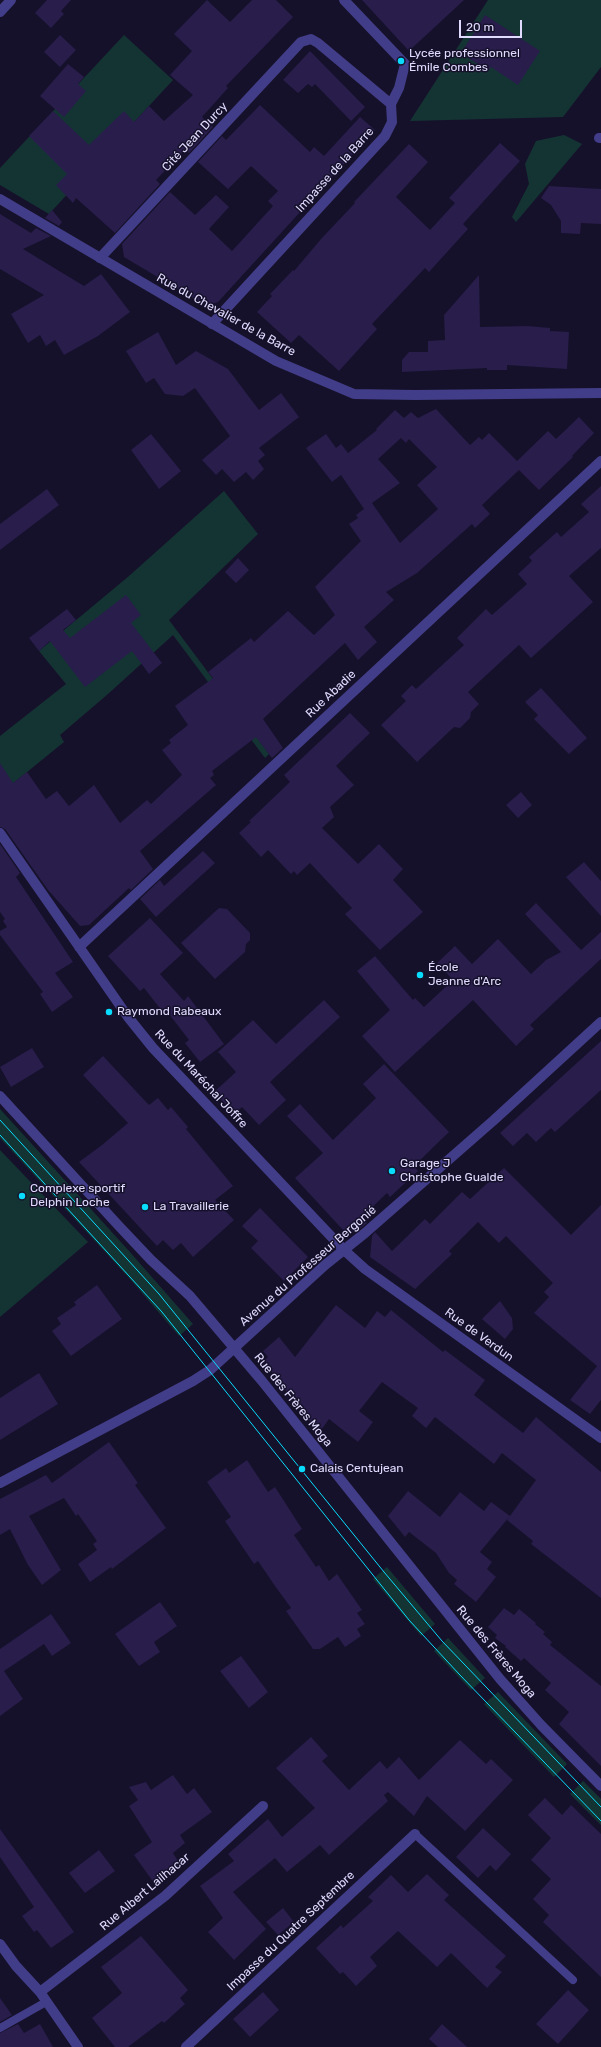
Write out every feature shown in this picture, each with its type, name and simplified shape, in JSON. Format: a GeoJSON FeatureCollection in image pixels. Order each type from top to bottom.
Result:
{"type":"FeatureCollection","features":[{"type":"Feature","properties":{"kind":"street"},"geometry":{"type":"LineString","coordinates":[[0,12],[11,0]]}},
{"type":"Feature","properties":{"kind":"street","name":"Impasse de la Barre"},"geometry":{"type":"LineString","coordinates":[[212,324],[385,136],[392,122],[392,104],[399,88],[405,64],[344,0]]}},
{"type":"Feature","properties":{"kind":"street","name":"Cité Jean Durcy"},"geometry":{"type":"LineString","coordinates":[[100,258],[301,42],[311,39],[392,104]]}},
{"type":"Feature","properties":{"kind":"street","name":"Rue du Chevalier de la Barre"},"geometry":{"type":"LineString","coordinates":[[0,199],[276,361],[354,394],[415,395],[601,393]]}},
{"type":"Feature","properties":{"kind":"street","name":"Rue Abadie"},"geometry":{"type":"LineString","coordinates":[[79,947],[601,461]]}},
{"type":"Feature","properties":{"kind":"street","name":"Rue du Maréchal Joffre"},"geometry":{"type":"LineString","coordinates":[[0,833],[128,1017],[153,1048],[344,1250]]}},
{"type":"Feature","properties":{"kind":"street","name":"Avenue du Professeur Bergonié"},"geometry":{"type":"LineString","coordinates":[[0,1483],[193,1382],[234,1350],[325,1265],[494,1120],[601,1022]]}},
{"type":"Feature","properties":{"kind":"street","name":"Rue des Frères Moga"},"geometry":{"type":"LineString","coordinates":[[0,1096],[151,1260],[190,1296],[234,1350],[262,1381],[500,1679],[541,1725],[601,1786]]}},
{"type":"Feature","properties":{"kind":"street","name":"Rue de Verdun"},"geometry":{"type":"LineString","coordinates":[[344,1250],[365,1269],[601,1438]]}},
{"type":"Feature","properties":{"kind":"street","name":"Rue Albert Lailhacar"},"geometry":{"type":"LineString","coordinates":[[40,1992],[165,1896],[263,1806]]}},
{"type":"Feature","properties":{"kind":"street","name":"Impasse du Quatre Septembre"},"geometry":{"type":"LineString","coordinates":[[186,2047],[414,1834]]}},
{"type":"Feature","properties":{"kind":"street"},"geometry":{"type":"LineString","coordinates":[[0,1944],[16,1966],[40,1992],[78,2047]]}},
{"type":"Feature","properties":{"kind":"lane"},"geometry":{"type":"LineString","coordinates":[[414,1834],[573,1980]]}},
{"type":"Feature","properties":{"kind":"lane"},"geometry":{"type":"LineString","coordinates":[[0,2028],[46,2002]]}},
{"type":"Feature","properties":{"kind":"green space"},"geometry":{"type":"Polygon","coordinates":[[[488,0],[601,0],[601,67],[563,117],[410,121],[488,0]]]}},
{"type":"Feature","properties":{"kind":"green space"},"geometry":{"type":"Polygon","coordinates":[[[124,35],[173,80],[49,214],[0,185],[0,168],[124,35]]]}},
{"type":"Feature","properties":{"kind":"green space"},"geometry":{"type":"Polygon","coordinates":[[[564,135],[582,144],[516,222],[512,217],[529,184],[525,164],[536,141],[564,135]]]}},
{"type":"Feature","properties":{"kind":"green space"},"geometry":{"type":"Polygon","coordinates":[[[224,491],[258,534],[169,620],[269,754],[265,758],[173,635],[60,735],[64,742],[0,794],[0,736],[66,684],[39,651],[129,576],[224,491]]]}},
{"type":"Feature","properties":{"kind":"green space"},"geometry":{"type":"Polygon","coordinates":[[[0,1109],[193,1324],[179,1336],[130,1279],[0,1138],[0,1109]]]}},
{"type":"Feature","properties":{"kind":"green space","name":"Complexe sportif Delphin Loche"},"geometry":{"type":"Polygon","coordinates":[[[0,1150],[88,1242],[0,1317],[0,1150]]]}},
{"type":"Feature","properties":{"kind":"green space"},"geometry":{"type":"Polygon","coordinates":[[[387,1567],[435,1624],[421,1636],[373,1579],[387,1567]]]}},
{"type":"Feature","properties":{"kind":"green space"},"geometry":{"type":"Polygon","coordinates":[[[448,1638],[485,1678],[471,1690],[434,1651],[448,1638]]]}},
{"type":"Feature","properties":{"kind":"green space"},"geometry":{"type":"Polygon","coordinates":[[[498,1692],[567,1764],[554,1777],[484,1704],[498,1692]]]}},
{"type":"Feature","properties":{"kind":"green space"},"geometry":{"type":"Polygon","coordinates":[[[583,1781],[601,1799],[601,1825],[570,1794],[583,1781]]]}},
{"type":"Feature","properties":{"kind":"building"},"geometry":{"type":"Polygon","coordinates":[[[47,0],[71,0],[61,11],[64,14],[51,28],[35,13],[47,0]]]}},
{"type":"Feature","properties":{"kind":"building"},"geometry":{"type":"Polygon","coordinates":[[[207,0],[230,22],[252,0],[276,0],[293,17],[226,86],[228,88],[202,117],[213,127],[189,153],[185,150],[156,180],[160,184],[115,233],[76,198],[73,203],[56,185],[67,174],[29,136],[53,111],[89,145],[124,111],[134,122],[149,106],[164,121],[193,95],[170,75],[192,51],[174,34],[207,0]]]}},
{"type":"Feature","properties":{"kind":"building"},"geometry":{"type":"Polygon","coordinates":[[[362,0],[464,0],[409,51],[362,0]]]}},
{"type":"Feature","properties":{"kind":"building"},"geometry":{"type":"Polygon","coordinates":[[[485,15],[540,51],[518,85],[491,67],[488,71],[461,53],[485,15]]]}},
{"type":"Feature","properties":{"kind":"building"},"geometry":{"type":"Polygon","coordinates":[[[60,35],[76,50],[60,67],[44,52],[60,35]]]}},
{"type":"Feature","properties":{"kind":"building"},"geometry":{"type":"Polygon","coordinates":[[[310,51],[365,107],[351,121],[315,84],[312,87],[308,84],[298,93],[283,80],[310,51]]]}},
{"type":"Feature","properties":{"kind":"building"},"geometry":{"type":"Polygon","coordinates":[[[68,64],[84,77],[78,84],[86,91],[64,117],[40,96],[68,64]]]}},
{"type":"Feature","properties":{"kind":"building"},"geometry":{"type":"Polygon","coordinates":[[[260,105],[310,152],[314,147],[324,156],[360,117],[375,130],[218,302],[206,306],[124,257],[122,244],[170,192],[195,215],[216,195],[229,207],[209,229],[232,251],[273,206],[268,201],[278,191],[251,166],[228,189],[198,162],[222,136],[226,140],[260,105]]]}},
{"type":"Feature","properties":{"kind":"building"},"geometry":{"type":"Polygon","coordinates":[[[500,143],[520,161],[463,224],[468,229],[429,272],[425,268],[372,324],[377,329],[339,371],[299,335],[291,343],[257,312],[272,296],[270,294],[293,270],[294,271],[321,239],[355,203],[354,202],[409,144],[428,162],[396,197],[430,230],[455,203],[449,198],[500,143]]]}},
{"type":"Feature","properties":{"kind":"building"},"geometry":{"type":"Polygon","coordinates":[[[549,186],[601,189],[601,224],[581,223],[580,234],[561,233],[561,221],[551,205],[541,198],[549,186]]]}},
{"type":"Feature","properties":{"kind":"building"},"geometry":{"type":"Polygon","coordinates":[[[52,210],[62,222],[59,226],[45,218],[52,210]]]}},
{"type":"Feature","properties":{"kind":"building"},"geometry":{"type":"Polygon","coordinates":[[[0,214],[31,233],[36,228],[51,236],[23,249],[84,286],[101,274],[130,312],[98,336],[64,355],[55,340],[46,346],[40,335],[28,343],[11,314],[44,295],[0,269],[0,214]]]}},
{"type":"Feature","properties":{"kind":"building"},"geometry":{"type":"Polygon","coordinates":[[[479,275],[480,327],[527,326],[550,328],[550,331],[569,332],[567,369],[507,365],[507,370],[487,370],[487,368],[402,372],[402,360],[409,352],[428,352],[428,341],[445,340],[444,315],[479,275]]]}},
{"type":"Feature","properties":{"kind":"building"},"geometry":{"type":"Polygon","coordinates":[[[158,332],[176,365],[196,351],[228,369],[259,410],[281,393],[299,417],[259,448],[265,455],[258,461],[264,469],[253,480],[246,472],[234,482],[222,469],[216,475],[202,460],[230,436],[195,388],[183,396],[165,394],[154,378],[146,383],[126,351],[158,332]]]}},
{"type":"Feature","properties":{"kind":"building"},"geometry":{"type":"Polygon","coordinates":[[[436,409],[470,445],[479,437],[482,440],[489,433],[517,461],[548,431],[556,439],[579,417],[594,433],[572,456],[573,457],[539,490],[519,470],[482,505],[490,514],[475,528],[472,524],[417,573],[386,592],[394,600],[364,627],[377,642],[358,660],[345,643],[263,719],[283,748],[272,758],[256,737],[212,771],[214,775],[210,778],[216,785],[140,851],[153,869],[131,890],[129,888],[89,925],[80,926],[48,890],[5,829],[0,827],[0,763],[13,783],[27,772],[46,799],[57,791],[69,806],[94,785],[120,823],[147,800],[151,804],[182,775],[162,750],[171,743],[169,740],[188,725],[175,706],[213,678],[208,672],[251,638],[254,642],[288,611],[314,635],[335,615],[315,587],[361,541],[349,524],[358,518],[356,515],[364,509],[341,475],[332,482],[306,448],[326,434],[336,448],[341,444],[348,453],[377,430],[376,429],[395,410],[404,418],[411,412],[418,418],[436,409]],[[401,438],[378,459],[400,483],[372,503],[400,543],[438,509],[417,485],[437,467],[409,439],[406,443],[401,438]]]}},
{"type":"Feature","properties":{"kind":"building"},"geometry":{"type":"Polygon","coordinates":[[[151,434],[181,471],[159,489],[131,450],[151,434]]]}},
{"type":"Feature","properties":{"kind":"building"},"geometry":{"type":"Polygon","coordinates":[[[601,486],[601,548],[569,576],[593,602],[531,658],[519,645],[468,692],[479,704],[471,712],[470,718],[460,728],[454,727],[417,762],[381,725],[406,701],[401,696],[412,685],[416,689],[464,645],[457,638],[486,609],[492,615],[527,584],[518,574],[532,561],[529,557],[557,532],[561,537],[589,512],[581,504],[601,486]]]}},
{"type":"Feature","properties":{"kind":"building"},"geometry":{"type":"Polygon","coordinates":[[[47,489],[59,505],[0,550],[0,524],[47,489]]]}},
{"type":"Feature","properties":{"kind":"building"},"geometry":{"type":"Polygon","coordinates":[[[238,558],[249,570],[236,583],[225,572],[238,558]]]}},
{"type":"Feature","properties":{"kind":"building"},"geometry":{"type":"Polygon","coordinates":[[[126,595],[141,615],[131,623],[162,663],[149,674],[132,651],[85,687],[50,641],[39,651],[29,638],[67,609],[76,620],[63,630],[70,638],[126,595]]]}},
{"type":"Feature","properties":{"kind":"building"},"geometry":{"type":"Polygon","coordinates":[[[541,688],[587,738],[569,754],[534,719],[538,715],[525,702],[541,688]]]}},
{"type":"Feature","properties":{"kind":"building"},"geometry":{"type":"Polygon","coordinates":[[[350,713],[370,733],[336,766],[354,785],[330,807],[334,817],[322,828],[358,864],[379,844],[403,869],[393,880],[423,912],[380,950],[345,914],[352,908],[310,863],[297,875],[294,871],[291,874],[268,850],[261,857],[239,833],[251,822],[249,821],[290,782],[284,775],[350,713]]]}},
{"type":"Feature","properties":{"kind":"building"},"geometry":{"type":"Polygon","coordinates":[[[521,792],[532,805],[518,818],[506,805],[521,792]]]}},
{"type":"Feature","properties":{"kind":"building"},"geometry":{"type":"Polygon","coordinates":[[[0,844],[20,873],[16,877],[73,962],[55,973],[73,997],[52,1012],[40,994],[43,992],[0,935],[0,931],[7,927],[3,921],[5,919],[0,912],[0,844]]]}},
{"type":"Feature","properties":{"kind":"building"},"geometry":{"type":"Polygon","coordinates":[[[203,851],[215,863],[156,917],[140,899],[160,880],[164,886],[203,851]]]}},
{"type":"Feature","properties":{"kind":"building"},"geometry":{"type":"Polygon","coordinates":[[[584,862],[601,881],[601,916],[566,877],[584,862]]]}},
{"type":"Feature","properties":{"kind":"building"},"geometry":{"type":"Polygon","coordinates":[[[536,903],[581,950],[601,932],[601,959],[530,1025],[534,1029],[516,1046],[473,1000],[395,1072],[362,1036],[390,1010],[357,971],[375,956],[413,1000],[415,998],[424,1007],[453,980],[437,963],[455,946],[472,964],[498,939],[531,974],[546,960],[561,952],[525,914],[536,903]]]}},
{"type":"Feature","properties":{"kind":"building"},"geometry":{"type":"Polygon","coordinates":[[[219,908],[227,909],[250,933],[250,940],[246,944],[245,952],[215,979],[181,943],[219,908]]]}},
{"type":"Feature","properties":{"kind":"building"},"geometry":{"type":"Polygon","coordinates":[[[150,918],[183,953],[160,974],[184,1001],[188,996],[224,1044],[200,1062],[185,1043],[189,1040],[169,1014],[166,1016],[144,988],[140,991],[108,956],[150,918]]]}},
{"type":"Feature","properties":{"kind":"building"},"geometry":{"type":"Polygon","coordinates":[[[324,1000],[340,1017],[270,1082],[286,1100],[259,1125],[242,1107],[234,1114],[214,1092],[236,1072],[218,1052],[253,1020],[276,1044],[324,1000]]]}},
{"type":"Feature","properties":{"kind":"building"},"geometry":{"type":"Polygon","coordinates":[[[601,1041],[601,1090],[555,1132],[551,1128],[536,1142],[527,1133],[513,1146],[500,1133],[601,1041]]]}},
{"type":"Feature","properties":{"kind":"building"},"geometry":{"type":"Polygon","coordinates":[[[32,1048],[44,1067],[11,1087],[0,1067],[32,1048]]]}},
{"type":"Feature","properties":{"kind":"building"},"geometry":{"type":"Polygon","coordinates":[[[103,1056],[149,1105],[158,1098],[168,1110],[171,1107],[188,1127],[186,1129],[233,1186],[215,1200],[234,1220],[193,1257],[181,1243],[173,1250],[163,1240],[157,1246],[79,1162],[128,1123],[83,1075],[103,1056]]]}},
{"type":"Feature","properties":{"kind":"building"},"geometry":{"type":"Polygon","coordinates":[[[384,1064],[449,1132],[414,1166],[418,1171],[390,1197],[387,1193],[362,1217],[367,1223],[356,1232],[343,1230],[295,1178],[323,1153],[287,1116],[300,1104],[333,1140],[376,1098],[363,1084],[384,1064]]]}},
{"type":"Feature","properties":{"kind":"building"},"geometry":{"type":"Polygon","coordinates":[[[504,1168],[571,1235],[601,1205],[601,1400],[590,1414],[570,1400],[597,1366],[534,1313],[549,1297],[544,1292],[553,1283],[506,1236],[499,1243],[478,1222],[449,1251],[452,1254],[415,1289],[370,1257],[372,1236],[375,1232],[392,1251],[425,1219],[430,1224],[462,1192],[470,1199],[504,1168]]]}},
{"type":"Feature","properties":{"kind":"building"},"geometry":{"type":"Polygon","coordinates":[[[260,1208],[308,1257],[284,1281],[251,1248],[258,1241],[242,1226],[260,1208]]]}},
{"type":"Feature","properties":{"kind":"building"},"geometry":{"type":"Polygon","coordinates":[[[97,1285],[122,1319],[71,1356],[52,1331],[61,1324],[57,1318],[76,1305],[74,1302],[97,1285]]]}},
{"type":"Feature","properties":{"kind":"building"},"geometry":{"type":"Polygon","coordinates":[[[500,1301],[512,1318],[513,1329],[505,1339],[482,1319],[500,1301]]]}},
{"type":"Feature","properties":{"kind":"building"},"geometry":{"type":"Polygon","coordinates":[[[336,1305],[365,1328],[377,1311],[385,1317],[391,1310],[443,1352],[445,1350],[485,1380],[474,1395],[502,1417],[523,1433],[536,1417],[601,1472],[601,1598],[531,1544],[533,1541],[507,1520],[536,1480],[502,1453],[494,1464],[435,1417],[426,1428],[412,1416],[418,1408],[382,1382],[359,1411],[373,1422],[358,1442],[329,1419],[319,1433],[263,1361],[268,1357],[263,1351],[279,1337],[295,1357],[336,1305]]]}},
{"type":"Feature","properties":{"kind":"building"},"geometry":{"type":"Polygon","coordinates":[[[39,1373],[58,1404],[0,1440],[0,1398],[39,1373]]]}},
{"type":"Feature","properties":{"kind":"building"},"geometry":{"type":"Polygon","coordinates":[[[109,1442],[138,1483],[135,1485],[166,1528],[112,1569],[111,1567],[90,1582],[78,1564],[97,1550],[93,1544],[97,1541],[78,1514],[76,1516],[64,1498],[29,1516],[61,1570],[42,1585],[28,1565],[10,1529],[0,1535],[0,1499],[46,1475],[52,1483],[109,1442]]]}},
{"type":"Feature","properties":{"kind":"building"},"geometry":{"type":"Polygon","coordinates":[[[247,1460],[268,1492],[275,1487],[302,1529],[294,1535],[316,1567],[319,1565],[329,1581],[337,1574],[362,1610],[357,1613],[365,1624],[357,1629],[361,1636],[345,1647],[338,1637],[320,1649],[313,1649],[286,1611],[291,1608],[258,1561],[254,1564],[225,1521],[231,1517],[207,1482],[226,1468],[229,1473],[247,1460]]]}},
{"type":"Feature","properties":{"kind":"building"},"geometry":{"type":"Polygon","coordinates":[[[408,1491],[440,1517],[460,1492],[484,1511],[491,1502],[510,1516],[480,1552],[492,1562],[487,1569],[496,1577],[476,1602],[454,1584],[457,1580],[449,1573],[436,1553],[409,1532],[405,1537],[388,1516],[408,1491]]]}},
{"type":"Feature","properties":{"kind":"building"},"geometry":{"type":"Polygon","coordinates":[[[160,1602],[177,1626],[154,1642],[160,1652],[139,1666],[115,1634],[160,1602]]]}},
{"type":"Feature","properties":{"kind":"building"},"geometry":{"type":"Polygon","coordinates":[[[504,1608],[514,1615],[519,1609],[545,1632],[543,1634],[552,1642],[550,1645],[601,1686],[601,1766],[559,1724],[569,1712],[545,1690],[551,1683],[524,1658],[521,1661],[505,1647],[506,1646],[495,1638],[497,1635],[488,1627],[504,1608]]]}},
{"type":"Feature","properties":{"kind":"building"},"geometry":{"type":"Polygon","coordinates":[[[51,1614],[71,1643],[52,1656],[44,1644],[4,1671],[23,1699],[0,1716],[0,1649],[51,1614]]]}},
{"type":"Feature","properties":{"kind":"building"},"geometry":{"type":"Polygon","coordinates":[[[241,1656],[268,1692],[249,1708],[220,1671],[241,1656]]]}},
{"type":"Feature","properties":{"kind":"building"},"geometry":{"type":"Polygon","coordinates":[[[311,1737],[328,1756],[322,1761],[349,1790],[380,1761],[387,1769],[399,1757],[419,1780],[460,1740],[486,1764],[491,1759],[513,1780],[465,1831],[427,1796],[414,1816],[388,1792],[384,1795],[388,1801],[329,1855],[320,1845],[287,1872],[275,1858],[233,1892],[266,1929],[234,1960],[208,1932],[223,1918],[200,1886],[234,1861],[228,1854],[268,1819],[282,1837],[315,1808],[276,1768],[311,1737]]]}},
{"type":"Feature","properties":{"kind":"building"},"geometry":{"type":"Polygon","coordinates":[[[173,1775],[187,1794],[194,1788],[212,1812],[180,1835],[185,1843],[173,1853],[181,1866],[154,1883],[134,1855],[152,1842],[129,1806],[138,1800],[129,1787],[146,1782],[151,1790],[173,1775]]]}},
{"type":"Feature","properties":{"kind":"building"},"geometry":{"type":"Polygon","coordinates":[[[545,1798],[562,1815],[571,1805],[601,1834],[601,1977],[543,1922],[549,1915],[533,1899],[551,1879],[531,1860],[551,1838],[528,1815],[545,1798]]]}},
{"type":"Feature","properties":{"kind":"building"},"geometry":{"type":"Polygon","coordinates":[[[483,1828],[511,1854],[496,1871],[490,1865],[478,1878],[456,1857],[483,1828]]]}},
{"type":"Feature","properties":{"kind":"building"},"geometry":{"type":"Polygon","coordinates":[[[0,1829],[74,1932],[51,1948],[37,1930],[34,1932],[22,1916],[34,1907],[0,1857],[0,1829]]]}},
{"type":"Feature","properties":{"kind":"building"},"geometry":{"type":"Polygon","coordinates":[[[99,1850],[115,1871],[85,1893],[69,1873],[99,1850]]]}},
{"type":"Feature","properties":{"kind":"building"},"geometry":{"type":"Polygon","coordinates":[[[427,1874],[449,1895],[444,1900],[506,1956],[495,1967],[502,1972],[487,1988],[451,1953],[437,1967],[398,1931],[370,1957],[377,1966],[356,1986],[343,1972],[340,1974],[316,1948],[341,1925],[343,1928],[373,1901],[368,1897],[391,1875],[408,1892],[427,1874]]]}},
{"type":"Feature","properties":{"kind":"building"},"geometry":{"type":"Polygon","coordinates":[[[283,1908],[294,1922],[278,1935],[266,1922],[283,1908]]]}},
{"type":"Feature","properties":{"kind":"building"},"geometry":{"type":"Polygon","coordinates":[[[141,1936],[188,1990],[180,1998],[185,2004],[164,2023],[162,2021],[128,2047],[115,2047],[92,2018],[122,1993],[101,1967],[141,1936]]]}},
{"type":"Feature","properties":{"kind":"building"},"geometry":{"type":"Polygon","coordinates":[[[568,1990],[589,2010],[558,2044],[536,2024],[568,1990]]]}},
{"type":"Feature","properties":{"kind":"building"},"geometry":{"type":"Polygon","coordinates":[[[263,1992],[279,2010],[250,2037],[233,2019],[263,1992]]]}},
{"type":"Feature","properties":{"kind":"building"},"geometry":{"type":"Polygon","coordinates":[[[0,1998],[12,2015],[0,2022],[0,1998]]]}},
{"type":"Feature","properties":{"kind":"building"},"geometry":{"type":"Polygon","coordinates":[[[18,2024],[24,2033],[40,2024],[53,2047],[0,2047],[0,2033],[18,2024]]]}},
{"type":"Feature","properties":{"kind":"building"},"geometry":{"type":"Polygon","coordinates":[[[442,2024],[467,2047],[438,2047],[429,2039],[442,2024]]]}},
{"type":"Feature","properties":{"kind":"tram line"},"geometry":{"type":"LineString","coordinates":[[0,1120],[159,1294],[384,1572],[442,1641],[601,1807]]}},
{"type":"Feature","properties":{"kind":"tram line"},"geometry":{"type":"LineString","coordinates":[[0,1135],[162,1312],[409,1620],[601,1821]]}},
{"type":"Feature","properties":{"kind":"place","name":"Lycée professionnel Émile Combes"},"geometry":{"type":"Point","coordinates":[401,61]}},
{"type":"Feature","properties":{"kind":"place","name":"École Jeanne d'Arc"},"geometry":{"type":"Point","coordinates":[420,975]}},
{"type":"Feature","properties":{"kind":"place","name":"Raymond Rabeaux"},"geometry":{"type":"Point","coordinates":[109,1012]}},
{"type":"Feature","properties":{"kind":"place","name":"Garage J Christophe Gualde"},"geometry":{"type":"Point","coordinates":[392,1171]}},
{"type":"Feature","properties":{"kind":"place","name":"Complexe sportif Delphin Loche"},"geometry":{"type":"Point","coordinates":[22,1196]}},
{"type":"Feature","properties":{"kind":"place","name":"La Travaillerie"},"geometry":{"type":"Point","coordinates":[145,1207]}},
{"type":"Feature","properties":{"kind":"place","name":"Calais Centujean"},"geometry":{"type":"Point","coordinates":[302,1469]}}]}
